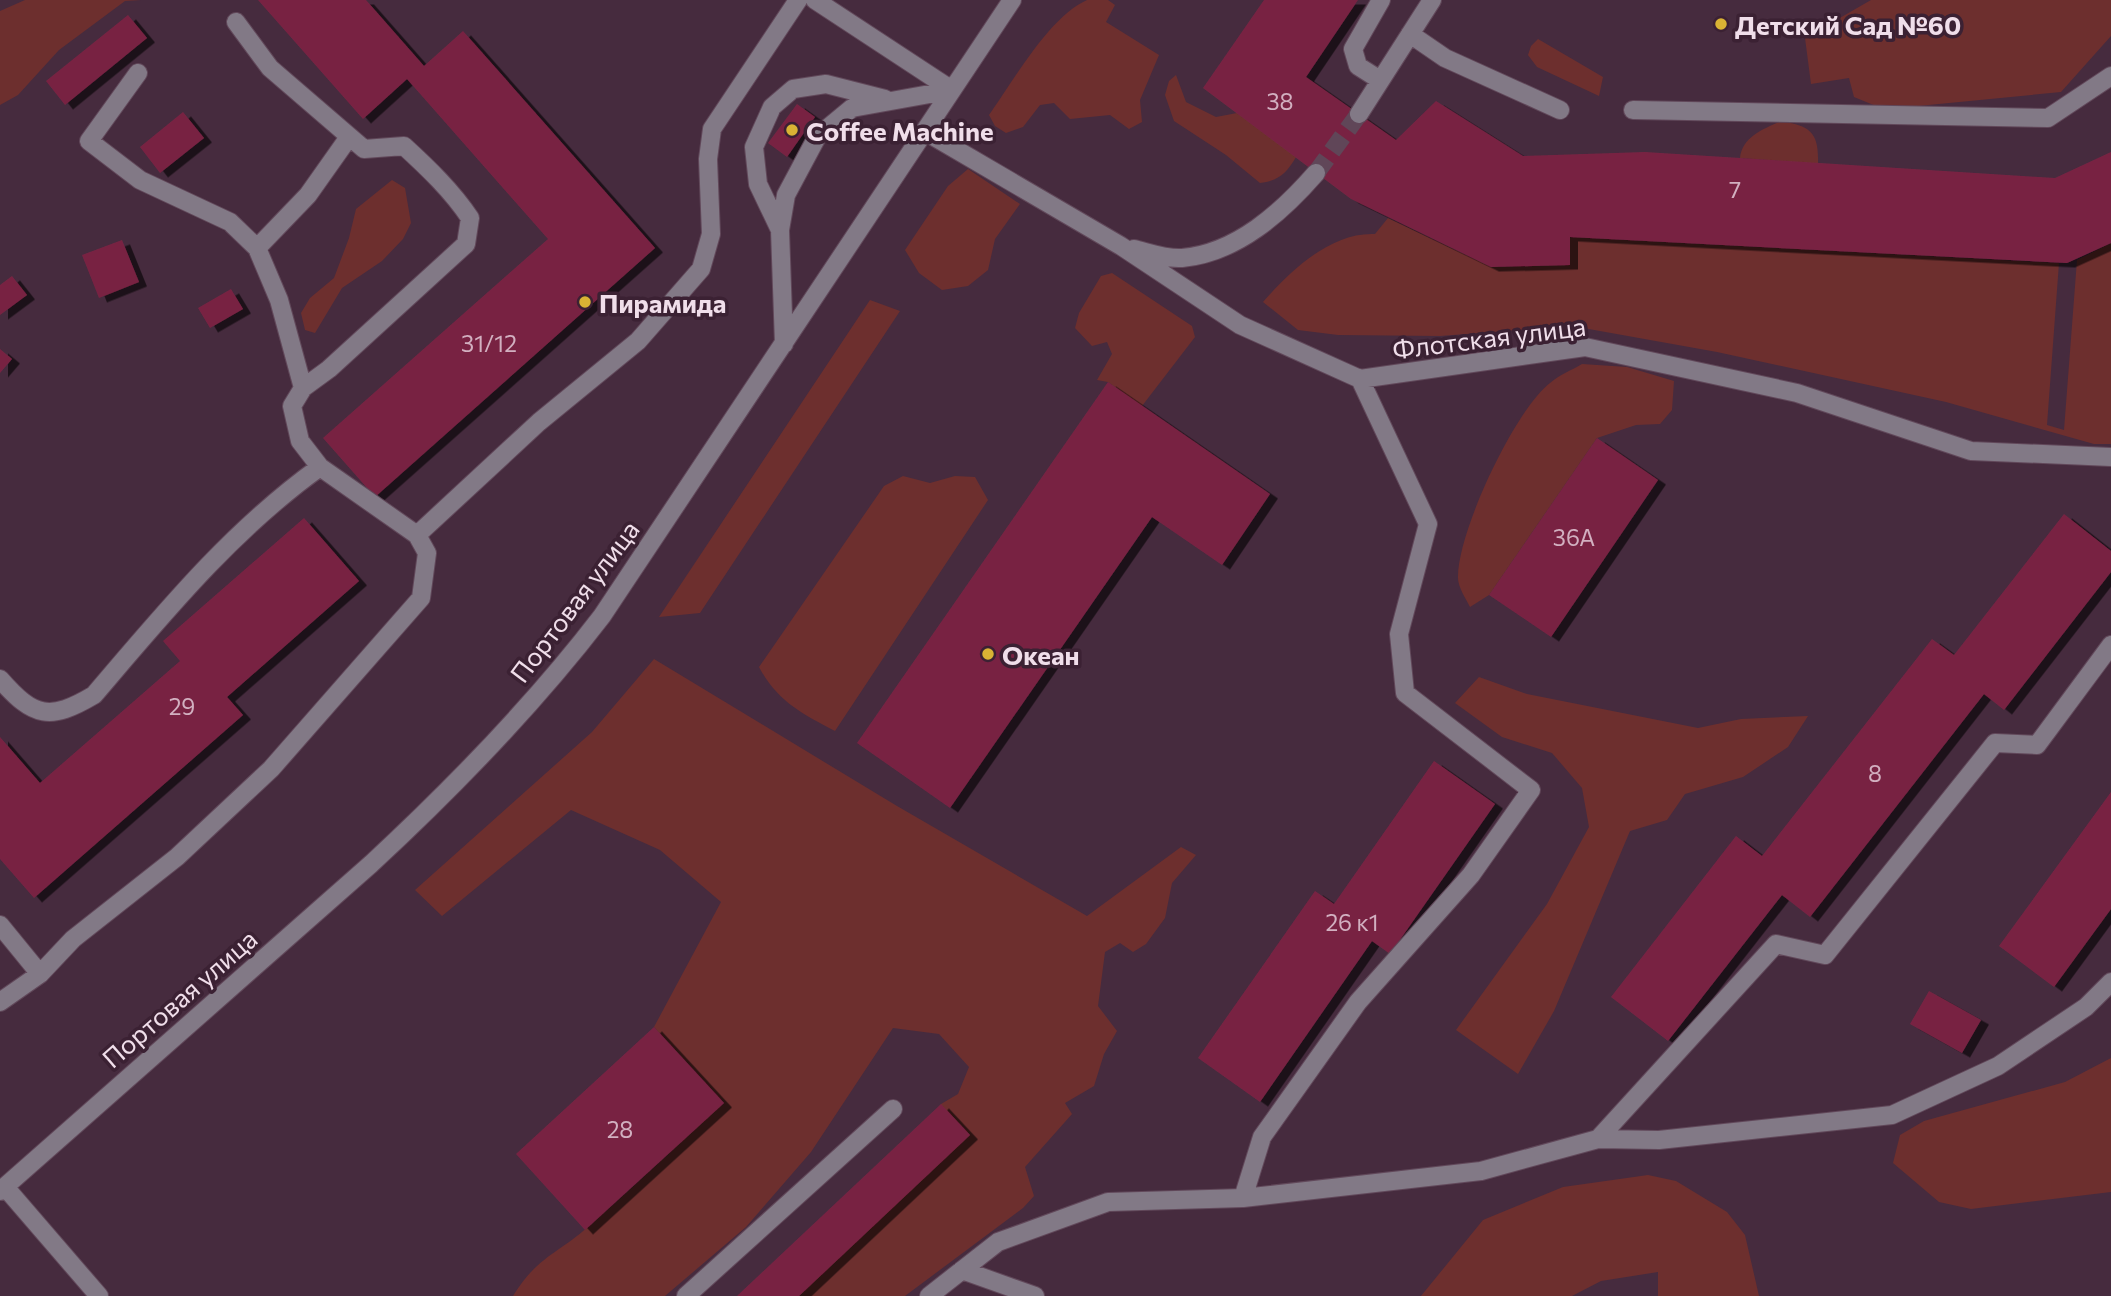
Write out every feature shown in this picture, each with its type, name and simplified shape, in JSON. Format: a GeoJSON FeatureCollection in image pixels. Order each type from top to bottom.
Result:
{"type":"FeatureCollection","features":[{"type":"Feature","properties":{"kind":"street"},"geometry":{"type":"LineString","coordinates":[[417,535],[539,422],[638,341],[701,269],[711,234],[708,159],[712,129],[798,0]]}},
{"type":"Feature","properties":{"kind":"street","name":"Портовая улица"},"geometry":{"type":"LineString","coordinates":[[3,1189],[389,847],[554,679],[602,616],[1012,0]]}},
{"type":"Feature","properties":{"kind":"street"},"geometry":{"type":"LineString","coordinates":[[1380,80],[1358,66],[1353,49],[1381,0]]}},
{"type":"Feature","properties":{"kind":"street"},"geometry":{"type":"LineString","coordinates":[[1359,114],[1432,0]]}},
{"type":"Feature","properties":{"kind":"street"},"geometry":{"type":"LineString","coordinates":[[825,3],[952,90]]}},
{"type":"Feature","properties":{"kind":"street"},"geometry":{"type":"LineString","coordinates":[[0,1002],[40,974],[74,939],[177,857],[271,769],[421,598],[427,553],[417,535],[320,467],[300,441],[292,406],[303,387],[329,369],[466,244],[470,218],[455,196],[404,146],[365,149],[349,137],[270,68],[236,22]]}},
{"type":"Feature","properties":{"kind":"street"},"geometry":{"type":"LineString","coordinates":[[1410,34],[1445,58],[1560,110]]}},
{"type":"Feature","properties":{"kind":"street"},"geometry":{"type":"LineString","coordinates":[[138,73],[89,141],[140,180],[230,222],[257,248],[279,300],[303,387]]}},
{"type":"Feature","properties":{"kind":"street"},"geometry":{"type":"LineString","coordinates":[[1633,110],[2048,118],[2111,76]]}},
{"type":"Feature","properties":{"kind":"street"},"geometry":{"type":"LineString","coordinates":[[780,230],[758,184],[754,147],[772,107],[793,89],[827,84],[889,100]]}},
{"type":"Feature","properties":{"kind":"street"},"geometry":{"type":"LineString","coordinates":[[784,344],[780,230],[786,195],[817,137],[852,108],[952,90]]}},
{"type":"Feature","properties":{"kind":"street","name":"Флотская улица"},"geometry":{"type":"LineString","coordinates":[[926,132],[1121,246],[1240,325],[1360,379],[1585,347],[1797,393],[1972,451],[2111,457]]}},
{"type":"Feature","properties":{"kind":"street"},"geometry":{"type":"LineString","coordinates":[[257,248],[308,195],[349,137]]}},
{"type":"Feature","properties":{"kind":"street"},"geometry":{"type":"LineString","coordinates":[[1121,246],[1167,257],[1207,252],[1264,224],[1296,197],[1316,173]]}},
{"type":"Feature","properties":{"kind":"street"},"geometry":{"type":"LineString","coordinates":[[1243,1198],[1262,1137],[1358,1002],[1471,875],[1531,790],[1405,693],[1399,634],[1428,524],[1360,379]]}},
{"type":"Feature","properties":{"kind":"street"},"geometry":{"type":"LineString","coordinates":[[0,678],[14,695],[32,707],[51,714],[94,695],[216,556],[277,498],[320,467]]}},
{"type":"Feature","properties":{"kind":"street"},"geometry":{"type":"LineString","coordinates":[[1598,1139],[1776,944],[1825,955],[1995,743],[2037,745],[2111,645]]}},
{"type":"Feature","properties":{"kind":"street"},"geometry":{"type":"LineString","coordinates":[[0,925],[40,974]]}},
{"type":"Feature","properties":{"kind":"street"},"geometry":{"type":"LineString","coordinates":[[929,1296],[998,1242],[1108,1202],[1243,1198],[1481,1171],[1598,1139],[1659,1140],[1892,1115],[1998,1066],[2086,1007],[2111,982]]}},
{"type":"Feature","properties":{"kind":"street"},"geometry":{"type":"LineString","coordinates":[[686,1296],[893,1109]]}},
{"type":"Feature","properties":{"kind":"street"},"geometry":{"type":"LineString","coordinates":[[3,1189],[99,1296]]}},
{"type":"Feature","properties":{"kind":"street"},"geometry":{"type":"LineString","coordinates":[[961,1270],[1035,1296]]}},
{"type":"Feature","properties":{"kind":"shaded area"},"geometry":{"type":"Polygon","coordinates":[[[25,0],[141,0],[125,1],[59,50],[18,95],[0,105],[0,11],[25,0]]]}},
{"type":"Feature","properties":{"kind":"shaded area"},"geometry":{"type":"Polygon","coordinates":[[[1087,0],[1108,0],[1115,5],[1106,22],[1159,55],[1140,100],[1142,122],[1129,129],[1110,115],[1070,119],[1054,103],[1040,105],[1023,127],[1006,133],[995,126],[989,115],[1033,51],[1059,20],[1087,0]]]}},
{"type":"Feature","properties":{"kind":"shaded area"},"geometry":{"type":"Polygon","coordinates":[[[1871,0],[2111,0],[2111,36],[2061,92],[1918,106],[1876,106],[1854,97],[1849,78],[1811,84],[1805,38],[1871,0]]]}},
{"type":"Feature","properties":{"kind":"shaded area"},"geometry":{"type":"Polygon","coordinates":[[[1538,39],[1603,77],[1599,96],[1537,67],[1528,55],[1531,46],[1538,39]]]}},
{"type":"Feature","properties":{"kind":"shaded area"},"geometry":{"type":"Polygon","coordinates":[[[1176,75],[1186,102],[1216,117],[1237,113],[1296,157],[1289,168],[1277,178],[1260,183],[1226,155],[1174,121],[1165,95],[1169,81],[1176,75]]]}},
{"type":"Feature","properties":{"kind":"shaded area"},"geometry":{"type":"Polygon","coordinates":[[[1781,121],[1800,125],[1811,133],[1817,145],[1818,164],[1740,158],[1749,139],[1781,121]]]}},
{"type":"Feature","properties":{"kind":"shaded area"},"geometry":{"type":"Polygon","coordinates":[[[968,169],[1020,204],[995,239],[988,270],[968,286],[942,290],[919,273],[905,250],[948,186],[968,169]]]}},
{"type":"Feature","properties":{"kind":"shaded area"},"geometry":{"type":"Polygon","coordinates":[[[392,180],[405,188],[411,223],[403,239],[382,261],[342,288],[315,333],[305,330],[301,313],[310,298],[334,278],[349,238],[356,209],[392,180]]]}},
{"type":"Feature","properties":{"kind":"shaded area"},"geometry":{"type":"Polygon","coordinates":[[[1388,218],[1491,267],[1570,265],[1570,237],[2059,263],[2047,425],[2064,430],[2077,260],[2111,243],[2111,444],[2094,444],[1946,402],[1717,352],[1572,326],[1440,336],[1338,335],[1298,330],[1263,302],[1313,255],[1343,239],[1375,234],[1388,218]]]}},
{"type":"Feature","properties":{"kind":"shaded area"},"geometry":{"type":"Polygon","coordinates":[[[1112,273],[1192,326],[1195,337],[1142,406],[1108,382],[1097,380],[1112,354],[1107,342],[1092,346],[1075,328],[1079,313],[1101,276],[1112,273]]]}},
{"type":"Feature","properties":{"kind":"shaded area"},"geometry":{"type":"Polygon","coordinates":[[[870,300],[900,311],[700,613],[659,617],[870,300]]]}},
{"type":"Feature","properties":{"kind":"shaded area"},"geometry":{"type":"Polygon","coordinates":[[[1582,364],[1627,367],[1674,381],[1672,410],[1660,424],[1636,425],[1597,438],[1489,595],[1470,607],[1458,582],[1460,558],[1477,504],[1490,474],[1520,419],[1536,398],[1554,380],[1582,364]]]}},
{"type":"Feature","properties":{"kind":"shaded area"},"geometry":{"type":"Polygon","coordinates":[[[903,476],[930,483],[955,476],[975,477],[988,500],[835,731],[782,698],[759,667],[884,486],[903,476]]]}},
{"type":"Feature","properties":{"kind":"shaded area"},"geometry":{"type":"Polygon","coordinates":[[[654,659],[897,806],[1087,916],[1181,847],[1196,855],[1172,883],[1165,918],[1146,944],[1133,952],[1120,943],[1105,952],[1098,1006],[1117,1031],[1104,1054],[1094,1086],[1065,1103],[1072,1114],[1025,1167],[1034,1196],[1023,1208],[905,1296],[799,1296],[941,1104],[958,1094],[969,1067],[939,1034],[893,1028],[811,1152],[746,1227],[665,1296],[513,1296],[539,1264],[588,1227],[724,1103],[654,1027],[721,902],[660,850],[571,810],[442,916],[415,890],[592,732],[654,659]]]}},
{"type":"Feature","properties":{"kind":"shaded area"},"geometry":{"type":"Polygon","coordinates":[[[1479,677],[1527,694],[1698,728],[1741,719],[1808,716],[1788,747],[1743,777],[1685,794],[1667,820],[1630,831],[1554,1011],[1518,1074],[1456,1030],[1547,904],[1589,827],[1582,788],[1552,753],[1502,737],[1455,703],[1479,677]]]}},
{"type":"Feature","properties":{"kind":"shaded area"},"geometry":{"type":"Polygon","coordinates":[[[2111,1058],[2111,1192],[1971,1209],[1939,1202],[1893,1163],[1900,1135],[1924,1121],[2065,1082],[2111,1058]]]}},
{"type":"Feature","properties":{"kind":"shaded area"},"geometry":{"type":"Polygon","coordinates":[[[1648,1175],[1676,1181],[1727,1212],[1745,1235],[1759,1296],[1658,1296],[1658,1272],[1601,1281],[1572,1296],[1421,1296],[1483,1220],[1563,1187],[1648,1175]]]}},
{"type":"Feature","properties":{"kind":"building"},"geometry":{"type":"Polygon","coordinates":[[[258,0],[366,0],[424,66],[463,31],[655,248],[375,497],[323,438],[548,239],[407,79],[363,119],[258,0]]]}},
{"type":"Feature","properties":{"kind":"building"},"geometry":{"type":"Polygon","coordinates":[[[1264,0],[1358,0],[1306,77],[1396,140],[1436,101],[1523,156],[1645,152],[2055,178],[2111,152],[2111,243],[2067,263],[1570,237],[1570,265],[1491,267],[1351,199],[1203,88],[1264,0]]]}},
{"type":"Feature","properties":{"kind":"building"},"geometry":{"type":"Polygon","coordinates":[[[128,15],[147,38],[65,105],[46,81],[128,15]]]}},
{"type":"Feature","properties":{"kind":"building","name":"Coffee Machine"},"geometry":{"type":"Polygon","coordinates":[[[797,104],[815,117],[787,157],[768,143],[797,104]]]}},
{"type":"Feature","properties":{"kind":"building"},"geometry":{"type":"Polygon","coordinates":[[[183,112],[204,138],[160,173],[140,147],[183,112]]]}},
{"type":"Feature","properties":{"kind":"building"},"geometry":{"type":"Polygon","coordinates":[[[122,240],[139,282],[99,298],[82,255],[122,240]]]}},
{"type":"Feature","properties":{"kind":"building"},"geometry":{"type":"Polygon","coordinates":[[[12,276],[27,295],[0,315],[0,285],[12,276]]]}},
{"type":"Feature","properties":{"kind":"building"},"geometry":{"type":"Polygon","coordinates":[[[231,289],[243,309],[210,328],[198,308],[231,289]]]}},
{"type":"Feature","properties":{"kind":"building"},"geometry":{"type":"Polygon","coordinates":[[[0,349],[12,359],[0,373],[0,349]]]}},
{"type":"Feature","properties":{"kind":"building","name":"Океан"},"geometry":{"type":"Polygon","coordinates":[[[1108,382],[1270,494],[1222,565],[1152,517],[950,808],[857,743],[1108,382]]]}},
{"type":"Feature","properties":{"kind":"building"},"geometry":{"type":"Polygon","coordinates":[[[1597,438],[1658,480],[1551,637],[1489,595],[1597,438]]]}},
{"type":"Feature","properties":{"kind":"building"},"geometry":{"type":"Polygon","coordinates":[[[2064,514],[2111,551],[2111,572],[2004,710],[1984,694],[1810,917],[1782,895],[1668,1041],[1611,997],[1736,836],[1762,856],[1932,639],[1954,655],[2064,514]]]}},
{"type":"Feature","properties":{"kind":"building"},"geometry":{"type":"Polygon","coordinates":[[[304,518],[359,581],[227,697],[243,715],[34,898],[0,859],[0,737],[40,783],[180,661],[163,641],[304,518]]]}},
{"type":"Feature","properties":{"kind":"building"},"geometry":{"type":"Polygon","coordinates":[[[1434,761],[1495,804],[1390,954],[1372,941],[1260,1102],[1198,1058],[1315,891],[1334,904],[1434,761]]]}},
{"type":"Feature","properties":{"kind":"building"},"geometry":{"type":"Polygon","coordinates":[[[2111,792],[2111,909],[2054,987],[1999,946],[2111,792]]]}},
{"type":"Feature","properties":{"kind":"building"},"geometry":{"type":"Polygon","coordinates":[[[1929,991],[1981,1020],[1962,1053],[1910,1024],[1929,991]]]}},
{"type":"Feature","properties":{"kind":"building"},"geometry":{"type":"Polygon","coordinates":[[[654,1027],[724,1103],[585,1230],[516,1154],[654,1027]]]}},
{"type":"Feature","properties":{"kind":"building"},"geometry":{"type":"Polygon","coordinates":[[[941,1104],[970,1135],[799,1296],[737,1296],[941,1104]]]}},
{"type":"Feature","properties":{"kind":"tunnel"},"geometry":{"type":"LineString","coordinates":[[1316,173],[1359,114]]}},
{"type":"Feature","properties":{"kind":"place","name":"Детский Сад №60"},"geometry":{"type":"Point","coordinates":[1721,24]}},
{"type":"Feature","properties":{"kind":"place","name":"Coffee Machine"},"geometry":{"type":"Point","coordinates":[792,130]}},
{"type":"Feature","properties":{"kind":"place","name":"Пирамида"},"geometry":{"type":"Point","coordinates":[585,302]}},
{"type":"Feature","properties":{"kind":"place","name":"Океан"},"geometry":{"type":"Point","coordinates":[988,654]}}]}
